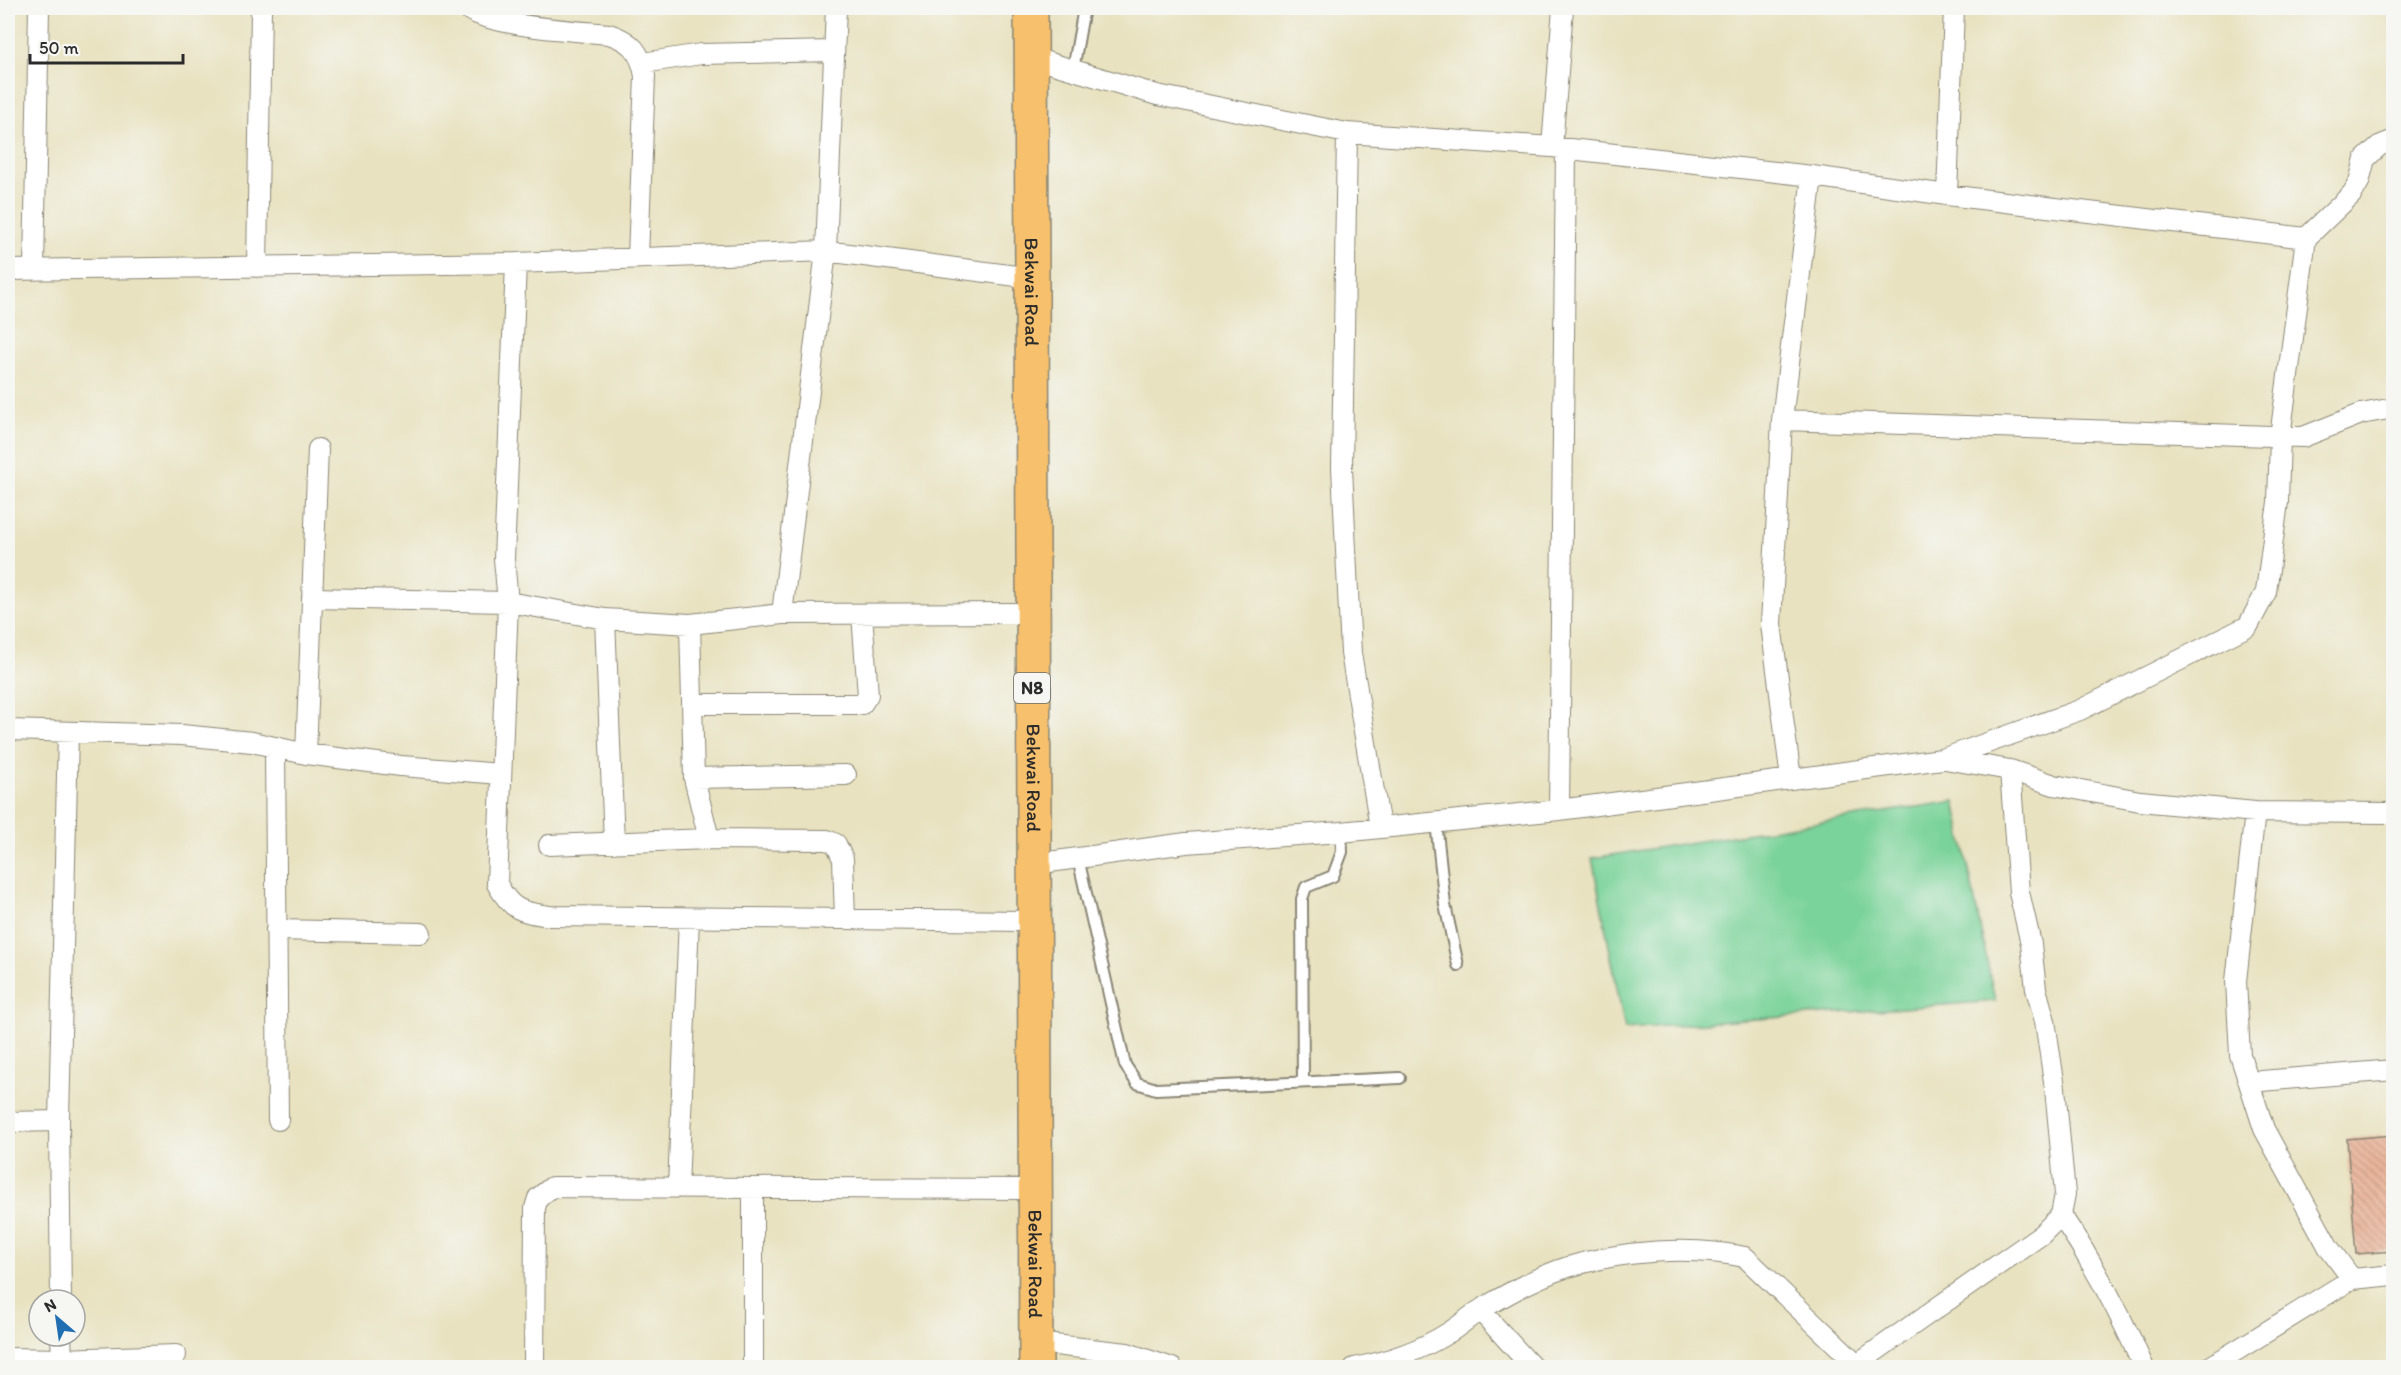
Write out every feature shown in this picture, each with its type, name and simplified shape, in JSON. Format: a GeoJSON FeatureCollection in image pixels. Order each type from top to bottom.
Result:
{"type":"FeatureCollection","features":[{"type":"Feature","properties":{"kind":"highway","name":"Bekwai Road"},"geometry":{"type":"LineString","coordinates":[[1031,8],[1031,613],[1035,864],[1036,1355]]}},
{"type":"Feature","properties":{"kind":"street"},"geometry":{"type":"LineString","coordinates":[[34,268],[39,8]]}},
{"type":"Feature","properties":{"kind":"street"},"geometry":{"type":"LineString","coordinates":[[257,267],[261,8]]}},
{"type":"Feature","properties":{"kind":"street"},"geometry":{"type":"LineString","coordinates":[[466,8],[494,20],[609,34],[626,40],[633,46],[643,63],[645,76],[638,256]]}},
{"type":"Feature","properties":{"kind":"street"},"geometry":{"type":"LineString","coordinates":[[782,614],[826,251],[836,8]]}},
{"type":"Feature","properties":{"kind":"street"},"geometry":{"type":"LineString","coordinates":[[1558,810],[1559,148],[1563,8]]}},
{"type":"Feature","properties":{"kind":"street"},"geometry":{"type":"LineString","coordinates":[[1947,195],[1954,8]]}},
{"type":"Feature","properties":{"kind":"street"},"geometry":{"type":"LineString","coordinates":[[643,63],[701,54],[834,51]]}},
{"type":"Feature","properties":{"kind":"street"},"geometry":{"type":"LineString","coordinates":[[1030,57],[1157,95],[1347,133],[1559,148],[1812,176],[1947,195],[2306,238]]}},
{"type":"Feature","properties":{"kind":"street"},"geometry":{"type":"LineString","coordinates":[[1347,133],[1342,468],[1351,653],[1380,828]]}},
{"type":"Feature","properties":{"kind":"street"},"geometry":{"type":"LineString","coordinates":[[1035,864],[1186,843],[1341,832],[1558,810],[1942,759],[2079,710],[2248,626],[2266,592],[2278,502],[2280,437],[2306,238],[2352,194],[2359,182],[2365,159],[2379,146],[2394,140]]}},
{"type":"Feature","properties":{"kind":"street"},"geometry":{"type":"LineString","coordinates":[[1791,779],[1771,624],[1782,420],[1812,176]]}},
{"type":"Feature","properties":{"kind":"street"},"geometry":{"type":"LineString","coordinates":[[8,270],[516,263],[638,256],[826,251],[1032,278]]}},
{"type":"Feature","properties":{"kind":"street"},"geometry":{"type":"LineString","coordinates":[[516,263],[504,559],[508,602],[497,884],[507,902],[522,912],[550,916],[1034,921]]}},
{"type":"Feature","properties":{"kind":"street"},"geometry":{"type":"LineString","coordinates":[[1782,420],[2303,437],[2361,414],[2394,408]]}},
{"type":"Feature","properties":{"kind":"street"},"geometry":{"type":"LineString","coordinates":[[306,754],[318,449]]}},
{"type":"Feature","properties":{"kind":"street"},"geometry":{"type":"LineString","coordinates":[[312,598],[508,602],[605,619],[690,624],[782,614],[1031,613]]}},
{"type":"Feature","properties":{"kind":"street"},"geometry":{"type":"LineString","coordinates":[[693,704],[862,704],[868,695],[862,614]]}},
{"type":"Feature","properties":{"kind":"street"},"geometry":{"type":"LineString","coordinates":[[605,619],[614,843]]}},
{"type":"Feature","properties":{"kind":"street"},"geometry":{"type":"LineString","coordinates":[[690,624],[694,778],[709,839]]}},
{"type":"Feature","properties":{"kind":"street"},"geometry":{"type":"LineString","coordinates":[[8,730],[182,735],[252,742],[306,754],[401,766],[501,774]]}},
{"type":"Feature","properties":{"kind":"street"},"geometry":{"type":"LineString","coordinates":[[61,1288],[59,1121],[68,732]]}},
{"type":"Feature","properties":{"kind":"street"},"geometry":{"type":"LineString","coordinates":[[275,748],[278,1120]]}},
{"type":"Feature","properties":{"kind":"street"},"geometry":{"type":"LineString","coordinates":[[1942,759],[2010,770],[2054,785],[2140,801],[2255,812],[2394,813]]}},
{"type":"Feature","properties":{"kind":"street"},"geometry":{"type":"LineString","coordinates":[[1354,1368],[1421,1348],[1448,1334],[1480,1310],[1568,1267],[1649,1253],[1725,1252],[1745,1257],[1764,1272],[1859,1366],[2042,1234],[2061,1215],[2065,1194],[2055,1088],[2045,1021],[2036,989],[2031,944],[2019,892],[2010,770]]}},
{"type":"Feature","properties":{"kind":"street"},"geometry":{"type":"LineString","coordinates":[[694,778],[846,776]]}},
{"type":"Feature","properties":{"kind":"street"},"geometry":{"type":"LineString","coordinates":[[2255,812],[2236,981],[2240,1055],[2264,1129],[2329,1248],[2352,1279]]}},
{"type":"Feature","properties":{"kind":"street"},"geometry":{"type":"LineString","coordinates":[[549,845],[709,839],[827,840],[836,844],[843,859],[845,920]]}},
{"type":"Feature","properties":{"kind":"street"},"geometry":{"type":"LineString","coordinates":[[678,1188],[689,918]]}},
{"type":"Feature","properties":{"kind":"street"},"geometry":{"type":"LineString","coordinates":[[276,930],[421,933]]}},
{"type":"Feature","properties":{"kind":"street"},"geometry":{"type":"LineString","coordinates":[[2249,1082],[2394,1070]]}},
{"type":"Feature","properties":{"kind":"street"},"geometry":{"type":"LineString","coordinates":[[8,1122],[59,1121]]}},
{"type":"Feature","properties":{"kind":"street"},"geometry":{"type":"LineString","coordinates":[[534,1368],[535,1208],[538,1198],[552,1188],[1036,1189]]}},
{"type":"Feature","properties":{"kind":"street"},"geometry":{"type":"LineString","coordinates":[[753,1188],[753,1368]]}},
{"type":"Feature","properties":{"kind":"street"},"geometry":{"type":"LineString","coordinates":[[2061,1215],[2091,1260],[2117,1306],[2144,1368]]}},
{"type":"Feature","properties":{"kind":"street"},"geometry":{"type":"LineString","coordinates":[[2208,1368],[2352,1279],[2394,1275]]}},
{"type":"Feature","properties":{"kind":"street"},"geometry":{"type":"LineString","coordinates":[[1480,1310],[1533,1368]]}},
{"type":"Feature","properties":{"kind":"street"},"geometry":{"type":"LineString","coordinates":[[62,1348],[62,1359]]}},
{"type":"Feature","properties":{"kind":"street"},"geometry":{"type":"LineString","coordinates":[[1036,1355],[1127,1353],[1172,1368]]}},
{"type":"Feature","properties":{"kind":"street"},"geometry":{"type":"LineString","coordinates":[[8,1358],[62,1359],[176,1355]]}},
{"type":"Feature","properties":{"kind":"lane"},"geometry":{"type":"LineString","coordinates":[[1073,70],[1084,8]]}},
{"type":"Feature","properties":{"kind":"lane"},"geometry":{"type":"LineString","coordinates":[[1436,822],[1445,905],[1458,965]]}},
{"type":"Feature","properties":{"kind":"lane"},"geometry":{"type":"LineString","coordinates":[[1303,1082],[1302,899],[1306,887],[1333,876],[1342,852],[1341,832]]}},
{"type":"Feature","properties":{"kind":"lane"},"geometry":{"type":"LineString","coordinates":[[1078,858],[1125,1065],[1137,1083],[1156,1089],[1400,1078]]}},
{"type":"Feature","properties":{"kind":"green space"},"geometry":{"type":"Polygon","coordinates":[[[1955,801],[1995,1001],[1625,1029],[1592,858],[1955,801]]]}},
{"type":"Feature","properties":{"kind":"building"},"geometry":{"type":"Polygon","coordinates":[[[2394,1135],[2394,1251],[2356,1254],[2347,1139],[2394,1135]]]}}]}
